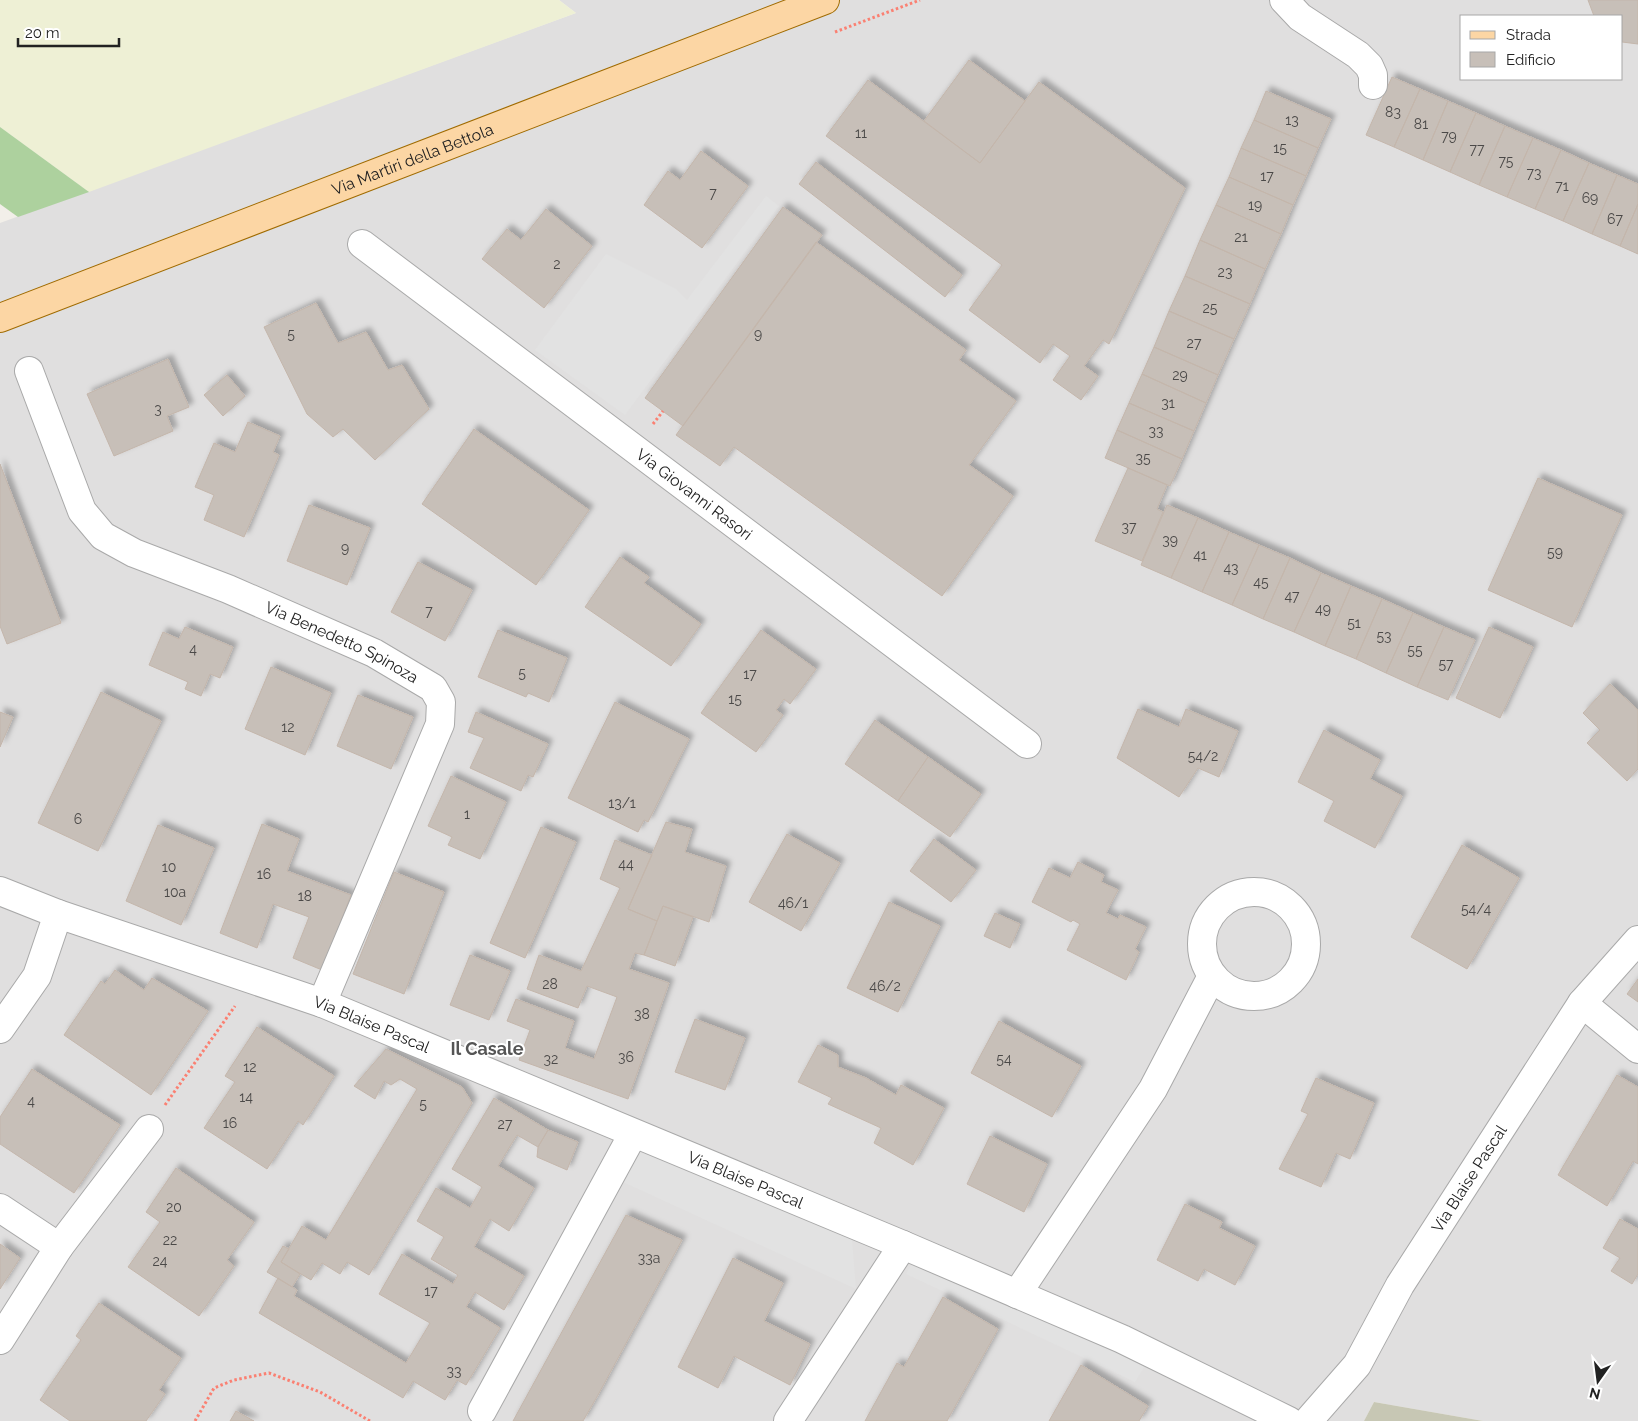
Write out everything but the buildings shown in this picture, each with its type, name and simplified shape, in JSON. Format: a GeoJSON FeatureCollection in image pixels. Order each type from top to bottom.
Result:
{"type":"FeatureCollection","features":[{"type":"Feature","properties":{"kind":"main road","name":"Via Martiri della Bettola"},"geometry":{"type":"LineString","coordinates":[[0,318],[825,0]]}},
{"type":"Feature","properties":{"kind":"street"},"geometry":{"type":"LineString","coordinates":[[1284,0],[1300,17],[1358,55],[1369,66],[1373,75],[1373,85]]}},
{"type":"Feature","properties":{"kind":"street","name":"Via Giovanni Rasori"},"geometry":{"type":"LineString","coordinates":[[362,244],[1027,744]]}},
{"type":"Feature","properties":{"kind":"street","name":"Via Benedetto Spinoza"},"geometry":{"type":"LineString","coordinates":[[29,371],[82,511],[103,536],[134,553],[228,590],[374,653],[434,688],[441,702],[440,724],[322,1003]]}},
{"type":"Feature","properties":{"kind":"street","name":"Via Blaise Pascal"},"geometry":{"type":"LineString","coordinates":[[0,891],[58,914],[322,1003],[903,1245],[1122,1339],[1290,1421]]}},
{"type":"Feature","properties":{"kind":"street"},"geometry":{"type":"LineString","coordinates":[[0,1029],[37,976],[58,914]]}},
{"type":"Feature","properties":{"kind":"street","name":"Via Blaise Pascal"},"geometry":{"type":"LineString","coordinates":[[1308,1421],[1357,1365],[1400,1285],[1582,1004],[1638,940]]}},
{"type":"Feature","properties":{"kind":"street"},"geometry":{"type":"LineString","coordinates":[[1017,1294],[1153,1090],[1212,976]]}},
{"type":"Feature","properties":{"kind":"street"},"geometry":{"type":"LineString","coordinates":[[1582,1004],[1638,1049]]}},
{"type":"Feature","properties":{"kind":"street"},"geometry":{"type":"LineString","coordinates":[[0,1340],[59,1247],[149,1128]]}},
{"type":"Feature","properties":{"kind":"street"},"geometry":{"type":"LineString","coordinates":[[482,1411],[633,1134]]}},
{"type":"Feature","properties":{"kind":"street"},"geometry":{"type":"LineString","coordinates":[[0,1208],[59,1247]]}},
{"type":"Feature","properties":{"kind":"street"},"geometry":{"type":"LineString","coordinates":[[788,1421],[903,1245]]}},
{"type":"Feature","properties":{"kind":"path"},"geometry":{"type":"LineString","coordinates":[[149,1128],[255,979]]}},
{"type":"Feature","properties":{"kind":"path"},"geometry":{"type":"LineString","coordinates":[[195,1421],[214,1388],[234,1380],[270,1374],[320,1392],[370,1421]]}},
{"type":"Feature","properties":{"kind":"shaded area"},"geometry":{"type":"Polygon","coordinates":[[[0,0],[559,0],[576,13],[89,192],[0,127],[0,0]]]}},
{"type":"Feature","properties":{"kind":"shaded area"},"geometry":{"type":"Polygon","coordinates":[[[559,0],[1638,0],[1638,1421],[1483,1421],[1374,1402],[1364,1421],[0,1421],[0,223],[576,13],[559,0]]]}},
{"type":"Feature","properties":{"kind":"shaded area"},"geometry":{"type":"Polygon","coordinates":[[[766,196],[779,206],[625,415],[535,350],[606,254],[676,289],[687,300],[766,196]]]}},
{"type":"Feature","properties":{"kind":"shaded area"},"geometry":{"type":"Polygon","coordinates":[[[633,1134],[851,1227],[856,1289],[610,1176],[633,1134]]]}},
{"type":"Feature","properties":{"kind":"shaded area"},"geometry":{"type":"Polygon","coordinates":[[[917,1255],[1152,1354],[1135,1382],[906,1274],[917,1255]]]}},
{"type":"Feature","properties":{"kind":"shaded area"},"geometry":{"type":"Polygon","coordinates":[[[1374,1402],[1483,1421],[1364,1421],[1374,1402]]]}},
{"type":"Feature","properties":{"kind":"green space"},"geometry":{"type":"Polygon","coordinates":[[[0,127],[89,192],[18,217],[0,204],[0,127]]]}},
{"type":"Feature","properties":{"kind":"district","name":"Il Casale"},"geometry":{"type":"Point","coordinates":[487,1049]}}]}
